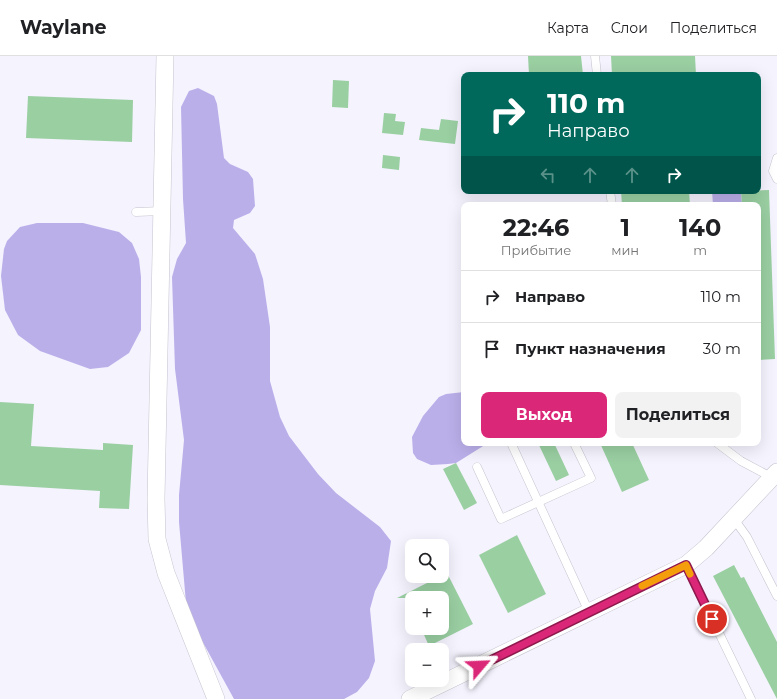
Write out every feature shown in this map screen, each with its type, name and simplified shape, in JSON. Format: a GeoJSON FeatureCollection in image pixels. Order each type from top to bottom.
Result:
{"type":"FeatureCollection","features":[{"type":"Feature","properties":{"kind":"street"},"geometry":{"type":"LineString","coordinates":[[166,56],[156,499],[157,538],[166,573],[216,699]]}},
{"type":"Feature","properties":{"kind":"street"},"geometry":{"type":"LineString","coordinates":[[410,699],[686,565],[706,548],[774,475]]}},
{"type":"Feature","properties":{"kind":"lane"},"geometry":{"type":"LineString","coordinates":[[595,56],[597,72]]}},
{"type":"Feature","properties":{"kind":"lane"},"geometry":{"type":"LineString","coordinates":[[777,158],[773,171],[777,179]]}},
{"type":"Feature","properties":{"kind":"lane"},"geometry":{"type":"LineString","coordinates":[[136,212],[162,211]]}},
{"type":"Feature","properties":{"kind":"lane"},"geometry":{"type":"LineString","coordinates":[[512,446],[589,612]]}},
{"type":"Feature","properties":{"kind":"lane"},"geometry":{"type":"LineString","coordinates":[[477,467],[501,519],[591,478],[575,446]]}},
{"type":"Feature","properties":{"kind":"lane"},"geometry":{"type":"LineString","coordinates":[[721,446],[741,460],[774,475]]}},
{"type":"Feature","properties":{"kind":"lane"},"geometry":{"type":"LineString","coordinates":[[734,519],[746,537],[777,596]]}},
{"type":"Feature","properties":{"kind":"lane"},"geometry":{"type":"LineString","coordinates":[[686,565],[751,699]]}},
{"type":"Feature","properties":{"kind":"shaded area"},"geometry":{"type":"Polygon","coordinates":[[[198,88],[214,96],[217,104],[224,158],[230,164],[248,172],[253,179],[255,206],[250,213],[234,220],[233,228],[255,254],[263,279],[270,327],[270,381],[280,417],[289,436],[318,474],[336,493],[380,527],[391,541],[387,568],[375,591],[370,609],[375,661],[369,678],[357,692],[344,699],[234,699],[195,628],[186,603],[179,522],[179,495],[184,440],[175,369],[172,277],[177,259],[186,243],[183,199],[181,107],[189,91],[198,88]]]}},
{"type":"Feature","properties":{"kind":"shaded area"},"geometry":{"type":"Polygon","coordinates":[[[712,194],[741,194],[742,202],[713,202],[712,194]]]}},
{"type":"Feature","properties":{"kind":"shaded area"},"geometry":{"type":"Polygon","coordinates":[[[37,223],[83,223],[119,232],[132,243],[139,259],[141,277],[141,330],[129,353],[108,367],[90,369],[40,351],[18,335],[5,310],[1,276],[4,249],[7,241],[20,227],[37,223]]]}},
{"type":"Feature","properties":{"kind":"shaded area"},"geometry":{"type":"Polygon","coordinates":[[[461,392],[461,446],[483,446],[456,463],[431,465],[417,459],[413,453],[412,437],[423,416],[439,397],[446,394],[461,392]]]}},
{"type":"Feature","properties":{"kind":"building"},"geometry":{"type":"Polygon","coordinates":[[[528,56],[581,56],[583,72],[529,72],[528,56]]]}},
{"type":"Feature","properties":{"kind":"building"},"geometry":{"type":"Polygon","coordinates":[[[611,56],[695,56],[696,72],[612,72],[611,56]]]}},
{"type":"Feature","properties":{"kind":"building"},"geometry":{"type":"Polygon","coordinates":[[[333,80],[349,81],[348,108],[332,107],[333,80]]]}},
{"type":"Feature","properties":{"kind":"building"},"geometry":{"type":"Polygon","coordinates":[[[28,96],[133,100],[132,142],[26,138],[28,96]]]}},
{"type":"Feature","properties":{"kind":"building"},"geometry":{"type":"Polygon","coordinates":[[[384,113],[396,114],[395,121],[405,122],[403,135],[382,133],[384,113]]]}},
{"type":"Feature","properties":{"kind":"building"},"geometry":{"type":"Polygon","coordinates":[[[441,119],[458,121],[455,144],[419,140],[421,128],[439,130],[441,119]]]}},
{"type":"Feature","properties":{"kind":"building"},"geometry":{"type":"Polygon","coordinates":[[[383,155],[400,157],[399,170],[382,168],[383,155]]]}},
{"type":"Feature","properties":{"kind":"building"},"geometry":{"type":"Polygon","coordinates":[[[761,190],[769,190],[775,359],[761,360],[761,202],[742,202],[741,194],[761,194],[761,190]]]}},
{"type":"Feature","properties":{"kind":"building"},"geometry":{"type":"Polygon","coordinates":[[[621,194],[689,194],[690,202],[622,202],[621,194]]]}},
{"type":"Feature","properties":{"kind":"building"},"geometry":{"type":"Polygon","coordinates":[[[0,402],[34,404],[31,446],[103,450],[103,443],[133,445],[129,509],[99,508],[100,491],[0,485],[0,402]]]}},
{"type":"Feature","properties":{"kind":"building"},"geometry":{"type":"Polygon","coordinates":[[[539,446],[555,446],[569,475],[556,481],[539,446]]]}},
{"type":"Feature","properties":{"kind":"building"},"geometry":{"type":"Polygon","coordinates":[[[601,446],[633,446],[649,480],[622,492],[601,446]]]}},
{"type":"Feature","properties":{"kind":"building"},"geometry":{"type":"Polygon","coordinates":[[[456,463],[477,503],[464,510],[443,469],[456,463]]]}},
{"type":"Feature","properties":{"kind":"building"},"geometry":{"type":"Polygon","coordinates":[[[517,535],[546,594],[508,613],[479,555],[517,535]]]}},
{"type":"Feature","properties":{"kind":"building"},"geometry":{"type":"Polygon","coordinates":[[[734,565],[741,578],[744,577],[777,642],[777,699],[713,576],[734,565]]]}},
{"type":"Feature","properties":{"kind":"building"},"geometry":{"type":"Polygon","coordinates":[[[449,577],[473,624],[435,643],[428,643],[424,635],[449,635],[449,591],[411,591],[427,583],[449,583],[449,577]]]}},
{"type":"Feature","properties":{"kind":"building"},"geometry":{"type":"Polygon","coordinates":[[[405,594],[405,598],[397,598],[405,594]]]}},
{"type":"Feature","properties":{"kind":"slow traffic"},"geometry":{"type":"LineString","coordinates":[[642,586],[686,565],[690,574]]}},
{"type":"Feature","properties":{"kind":"route"},"geometry":{"type":"LineString","coordinates":[[479,666],[686,565],[712,619]]}}]}
